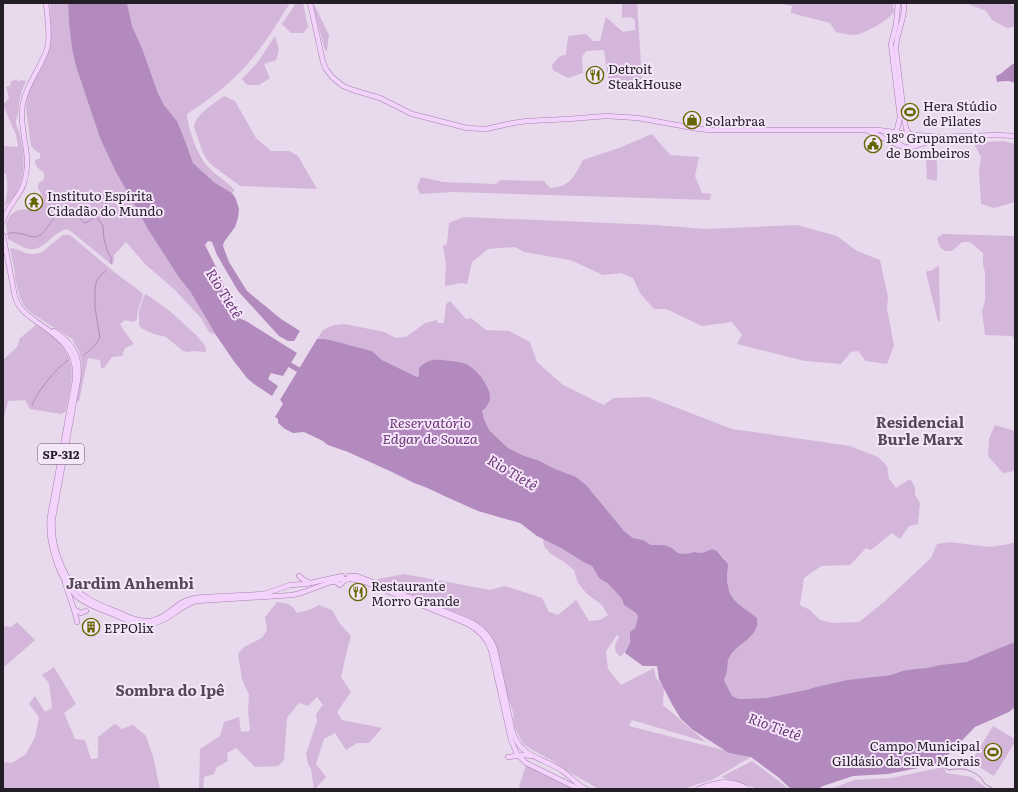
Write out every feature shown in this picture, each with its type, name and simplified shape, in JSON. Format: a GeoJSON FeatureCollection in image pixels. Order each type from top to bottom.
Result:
{"type":"FeatureCollection","features":[{"type":"Feature","properties":{"kind":"main road"},"geometry":{"type":"LineString","coordinates":[[3,222],[7,211],[21,190],[26,175],[27,157],[22,123],[22,110],[25,94],[48,46],[46,3]]}},
{"type":"Feature","properties":{"kind":"main road"},"geometry":{"type":"LineString","coordinates":[[310,3],[323,62],[332,77],[343,86],[380,98],[412,114],[467,128],[486,129],[527,121],[606,116],[638,118],[710,130],[884,130],[916,135],[1015,137]]}},
{"type":"Feature","properties":{"kind":"main road"},"geometry":{"type":"LineString","coordinates":[[902,146],[895,139],[900,117],[891,44],[896,25],[898,3],[903,3],[905,9],[896,42],[896,50],[905,124],[907,131],[910,134]]}},
{"type":"Feature","properties":{"kind":"main road"},"geometry":{"type":"LineString","coordinates":[[862,130],[879,135],[902,146],[910,147],[919,145],[939,136]]}},
{"type":"Feature","properties":{"kind":"main road"},"geometry":{"type":"LineString","coordinates":[[916,135],[919,140],[919,145]]}},
{"type":"Feature","properties":{"kind":"main road","name":"SP-312"},"geometry":{"type":"LineString","coordinates":[[3,235],[17,301],[22,310],[64,344],[72,356],[75,366],[75,380],[49,527],[50,542],[62,576],[80,599],[88,604],[126,620],[147,625],[162,621],[184,606],[196,601],[283,596],[300,593],[335,582],[338,582],[340,585],[345,580],[352,579],[365,582],[468,624],[482,634],[488,642],[491,650],[511,740]]}},
{"type":"Feature","properties":{"kind":"main road","name":"SP-312"},"geometry":{"type":"LineString","coordinates":[[33,319],[67,340],[73,348],[78,360],[78,380],[54,518],[53,533],[57,551],[67,577],[79,592],[95,603],[127,616],[146,621],[160,618],[182,603],[205,596],[264,594],[290,585],[310,583],[340,576],[362,578],[477,625],[488,636],[495,649],[514,737],[531,756],[556,767],[586,789]]}},
{"type":"Feature","properties":{"kind":"main road"},"geometry":{"type":"LineString","coordinates":[[62,576],[77,622]]}},
{"type":"Feature","properties":{"kind":"main road"},"geometry":{"type":"LineString","coordinates":[[299,576],[310,583]]}},
{"type":"Feature","properties":{"kind":"main road"},"geometry":{"type":"LineString","coordinates":[[300,593],[302,584]]}},
{"type":"Feature","properties":{"kind":"main road"},"geometry":{"type":"LineString","coordinates":[[281,588],[280,592],[283,596]]}},
{"type":"Feature","properties":{"kind":"main road"},"geometry":{"type":"LineString","coordinates":[[80,599],[85,599],[95,603]]}},
{"type":"Feature","properties":{"kind":"main road"},"geometry":{"type":"LineString","coordinates":[[74,609],[79,613],[86,611]]}},
{"type":"Feature","properties":{"kind":"main road"},"geometry":{"type":"LineString","coordinates":[[511,740],[519,756],[525,762]]}},
{"type":"Feature","properties":{"kind":"main road"},"geometry":{"type":"LineString","coordinates":[[508,757],[511,755],[512,751],[511,740]]}},
{"type":"Feature","properties":{"kind":"main road"},"geometry":{"type":"LineString","coordinates":[[508,757],[531,756]]}},
{"type":"Feature","properties":{"kind":"main road"},"geometry":{"type":"LineString","coordinates":[[525,762],[526,758],[531,756]]}},
{"type":"Feature","properties":{"kind":"main road"},"geometry":{"type":"LineString","coordinates":[[508,757],[525,762],[579,789]]}},
{"type":"Feature","properties":{"kind":"main road"},"geometry":{"type":"LineString","coordinates":[[552,776],[556,773],[556,767]]}},
{"type":"Feature","properties":{"kind":"main road"},"geometry":{"type":"LineString","coordinates":[[698,789],[725,782],[736,784],[748,789]]}},
{"type":"Feature","properties":{"kind":"main road"},"geometry":{"type":"LineString","coordinates":[[708,789],[725,785],[736,786],[742,789]]}},
{"type":"Feature","properties":{"kind":"shaded area"},"geometry":{"type":"Polygon","coordinates":[[[50,3],[68,3],[72,49],[100,138],[111,161],[149,231],[180,279],[190,290],[216,335],[209,332],[201,318],[175,290],[146,265],[126,242],[114,255],[112,265],[67,229],[58,233],[41,247],[36,249],[27,248],[8,239],[6,224],[10,215],[18,210],[31,209],[44,200],[38,189],[38,184],[44,179],[44,173],[36,166],[35,160],[40,158],[40,153],[31,146],[26,108],[28,93],[49,50],[51,41],[50,3]]]}},
{"type":"Feature","properties":{"kind":"shaded area"},"geometry":{"type":"Polygon","coordinates":[[[127,3],[290,3],[264,43],[241,71],[224,87],[187,114],[197,150],[209,168],[235,190],[232,193],[215,183],[193,163],[177,121],[164,105],[158,93],[142,48],[132,26],[127,3]]]}},
{"type":"Feature","properties":{"kind":"shaded area"},"geometry":{"type":"Polygon","coordinates":[[[296,3],[303,3],[308,27],[303,33],[291,33],[282,24],[296,3]]]}},
{"type":"Feature","properties":{"kind":"shaded area"},"geometry":{"type":"Polygon","coordinates":[[[622,3],[637,3],[642,79],[609,84],[604,50],[586,51],[582,57],[583,73],[568,78],[553,70],[552,65],[560,56],[566,55],[568,36],[586,34],[593,41],[600,41],[606,17],[623,32],[635,30],[635,20],[631,17],[622,18],[622,3]]]}},
{"type":"Feature","properties":{"kind":"shaded area"},"geometry":{"type":"Polygon","coordinates":[[[778,3],[893,3],[894,12],[876,26],[860,34],[853,35],[836,32],[830,23],[791,13],[792,6],[778,3]]]}},
{"type":"Feature","properties":{"kind":"shaded area"},"geometry":{"type":"Polygon","coordinates":[[[966,3],[1011,3],[1015,8],[1015,25],[1007,28],[992,20],[986,11],[966,3]]]}},
{"type":"Feature","properties":{"kind":"shaded area"},"geometry":{"type":"Polygon","coordinates":[[[314,4],[329,35],[327,51],[325,50],[313,7],[314,4]]]}},
{"type":"Feature","properties":{"kind":"shaded area"},"geometry":{"type":"Polygon","coordinates":[[[275,36],[279,50],[276,60],[264,64],[270,78],[259,85],[247,85],[242,79],[258,62],[275,36]]]}},
{"type":"Feature","properties":{"kind":"shaded area"},"geometry":{"type":"Polygon","coordinates":[[[17,79],[18,82],[21,80],[26,81],[22,90],[16,120],[23,150],[24,166],[19,188],[9,203],[4,206],[7,186],[6,174],[3,173],[3,146],[18,147],[16,135],[3,105],[9,98],[6,87],[11,85],[10,82],[17,79]]]}},
{"type":"Feature","properties":{"kind":"shaded area"},"geometry":{"type":"Polygon","coordinates":[[[224,96],[235,101],[256,138],[271,151],[289,151],[298,156],[317,189],[240,186],[207,160],[194,127],[195,122],[202,113],[224,96]]]}},
{"type":"Feature","properties":{"kind":"shaded area"},"geometry":{"type":"Polygon","coordinates":[[[652,134],[670,155],[699,157],[695,176],[702,193],[711,194],[710,200],[453,192],[420,194],[417,187],[421,177],[443,182],[496,184],[501,180],[544,181],[550,188],[557,187],[571,180],[583,160],[619,148],[652,134]]]}},
{"type":"Feature","properties":{"kind":"shaded area"},"geometry":{"type":"Polygon","coordinates":[[[1003,141],[1015,144],[1015,202],[994,208],[981,204],[979,170],[981,157],[974,143],[1003,141]]]}},
{"type":"Feature","properties":{"kind":"shaded area"},"geometry":{"type":"Polygon","coordinates":[[[935,154],[937,164],[937,181],[927,179],[926,159],[935,154]]]}},
{"type":"Feature","properties":{"kind":"shaded area"},"geometry":{"type":"Polygon","coordinates":[[[464,217],[656,225],[706,229],[797,225],[837,236],[857,251],[880,260],[888,297],[887,309],[894,345],[887,364],[866,361],[858,351],[851,352],[841,364],[805,361],[737,344],[742,335],[732,322],[702,326],[666,309],[654,309],[640,293],[633,278],[621,273],[603,275],[570,260],[524,252],[515,247],[488,249],[472,262],[467,284],[461,283],[445,286],[446,263],[443,246],[447,244],[449,223],[464,217]]]}},
{"type":"Feature","properties":{"kind":"shaded area"},"geometry":{"type":"Polygon","coordinates":[[[943,234],[1015,236],[1015,339],[1012,336],[985,335],[982,311],[985,301],[983,253],[970,242],[962,242],[952,251],[945,251],[940,247],[937,238],[943,234]]]}},
{"type":"Feature","properties":{"kind":"shaded area"},"geometry":{"type":"Polygon","coordinates":[[[63,235],[70,235],[143,295],[137,320],[132,322],[125,320],[120,324],[134,344],[125,348],[122,356],[112,357],[104,368],[101,368],[100,360],[88,358],[79,401],[76,401],[82,364],[79,351],[72,339],[31,313],[24,306],[20,298],[15,279],[10,248],[28,254],[37,254],[42,252],[63,235]]]}},
{"type":"Feature","properties":{"kind":"shaded area"},"geometry":{"type":"Polygon","coordinates":[[[938,266],[940,321],[938,321],[926,273],[927,271],[931,271],[938,266]]]}},
{"type":"Feature","properties":{"kind":"shaded area"},"geometry":{"type":"Polygon","coordinates":[[[146,294],[171,312],[196,335],[204,344],[206,352],[183,351],[166,337],[154,334],[141,328],[139,324],[139,311],[146,294]]]}},
{"type":"Feature","properties":{"kind":"shaded area"},"geometry":{"type":"Polygon","coordinates":[[[450,301],[466,319],[471,318],[486,330],[509,331],[530,342],[537,362],[563,385],[604,405],[613,398],[649,397],[732,429],[850,446],[878,457],[887,466],[889,479],[896,488],[910,479],[915,487],[915,495],[920,503],[918,524],[909,526],[900,539],[892,533],[871,550],[866,548],[850,565],[821,566],[804,578],[800,605],[810,610],[820,620],[833,623],[859,622],[884,602],[931,558],[937,544],[949,542],[990,547],[1015,542],[1015,642],[966,662],[902,671],[891,675],[847,680],[766,698],[739,699],[732,696],[724,680],[727,671],[728,659],[733,652],[752,634],[757,624],[757,618],[732,597],[728,588],[728,572],[724,558],[717,551],[712,549],[702,553],[678,553],[665,545],[651,545],[643,540],[633,538],[624,531],[611,516],[555,469],[508,448],[489,430],[484,419],[482,411],[489,404],[419,376],[417,377],[382,360],[372,351],[325,339],[317,339],[323,330],[334,325],[345,324],[384,332],[396,338],[406,337],[425,323],[437,320],[438,323],[444,323],[446,304],[450,301]]]}},
{"type":"Feature","properties":{"kind":"shaded area"},"geometry":{"type":"Polygon","coordinates":[[[36,325],[60,344],[70,361],[72,379],[66,411],[61,414],[30,409],[25,400],[8,401],[3,420],[3,360],[17,347],[20,338],[36,325]]]}},
{"type":"Feature","properties":{"kind":"shaded area"},"geometry":{"type":"Polygon","coordinates":[[[995,425],[1015,431],[1015,470],[1011,472],[1003,473],[988,456],[989,439],[995,425]]]}},
{"type":"Feature","properties":{"kind":"shaded area"},"geometry":{"type":"Polygon","coordinates":[[[544,539],[592,566],[599,578],[615,591],[622,599],[624,605],[636,613],[638,617],[635,628],[630,632],[630,639],[625,652],[620,657],[615,650],[615,645],[619,637],[617,635],[606,651],[608,669],[621,685],[654,668],[656,678],[664,687],[663,705],[706,742],[632,720],[629,726],[751,757],[712,780],[682,789],[599,789],[523,744],[514,726],[513,712],[507,695],[495,644],[490,634],[483,626],[470,618],[374,580],[404,574],[490,590],[505,586],[542,598],[549,612],[558,615],[576,600],[589,621],[600,620],[608,615],[602,605],[587,594],[578,583],[574,570],[551,554],[544,546],[544,539]]]}},
{"type":"Feature","properties":{"kind":"shaded area"},"geometry":{"type":"Polygon","coordinates":[[[277,602],[289,604],[297,613],[309,610],[319,605],[332,610],[340,624],[351,636],[341,677],[351,692],[337,712],[342,720],[382,728],[369,743],[357,743],[346,750],[335,733],[324,739],[316,764],[326,777],[314,789],[311,769],[308,764],[306,754],[317,721],[316,714],[323,705],[317,697],[308,706],[299,703],[287,718],[284,760],[278,766],[255,767],[236,748],[227,753],[228,761],[217,767],[214,774],[204,777],[203,789],[199,789],[200,749],[220,736],[224,722],[239,717],[241,732],[250,731],[248,711],[249,695],[242,679],[238,654],[244,647],[262,638],[267,630],[265,617],[277,602]]]}},
{"type":"Feature","properties":{"kind":"shaded area"},"geometry":{"type":"Polygon","coordinates":[[[17,622],[35,640],[3,668],[3,626],[11,627],[17,622]]]}},
{"type":"Feature","properties":{"kind":"shaded area"},"geometry":{"type":"Polygon","coordinates":[[[54,667],[76,704],[64,713],[75,739],[85,740],[91,759],[98,758],[98,737],[116,724],[121,729],[133,725],[146,736],[153,756],[160,789],[3,789],[3,762],[12,763],[26,754],[35,737],[39,717],[29,704],[35,696],[45,712],[52,708],[49,683],[42,675],[54,667]]]}},
{"type":"Feature","properties":{"kind":"shaded area","name":"Campo Municipal Gildásio da Silva Morais"},"geometry":{"type":"Polygon","coordinates":[[[993,726],[1015,739],[1015,742],[994,776],[971,762],[993,726]]]}},
{"type":"Feature","properties":{"kind":"shaded area"},"geometry":{"type":"Polygon","coordinates":[[[752,761],[789,789],[756,789],[721,777],[752,761]]]}},
{"type":"Feature","properties":{"kind":"shaded area"},"geometry":{"type":"Polygon","coordinates":[[[526,765],[575,789],[523,789],[519,787],[526,765]]]}},
{"type":"Feature","properties":{"kind":"shaded area"},"geometry":{"type":"Polygon","coordinates":[[[944,767],[946,773],[972,777],[988,789],[831,789],[854,780],[891,778],[944,767]]]}},
{"type":"Feature","properties":{"kind":"water"},"geometry":{"type":"Polygon","coordinates":[[[68,3],[127,3],[132,26],[142,48],[158,93],[164,105],[177,121],[193,163],[215,183],[232,193],[236,199],[239,209],[238,218],[235,227],[224,242],[223,246],[229,262],[247,291],[281,319],[300,331],[294,341],[288,341],[279,336],[238,291],[217,255],[212,242],[207,242],[205,245],[218,271],[229,300],[239,318],[297,353],[283,376],[271,373],[268,379],[278,386],[272,396],[247,378],[233,360],[216,335],[190,291],[180,279],[149,231],[115,170],[100,138],[76,66],[72,49],[68,3]]]}},
{"type":"Feature","properties":{"kind":"water"},"geometry":{"type":"Polygon","coordinates":[[[1015,63],[1015,83],[1008,81],[997,82],[996,76],[1015,63]]]}},
{"type":"Feature","properties":{"kind":"water","name":"Reservatório Edgar de Souza"},"geometry":{"type":"Polygon","coordinates":[[[317,339],[325,339],[372,351],[382,360],[417,377],[419,376],[419,368],[426,362],[433,360],[463,363],[471,367],[484,381],[489,391],[490,401],[482,411],[489,430],[508,448],[576,477],[586,485],[624,531],[633,538],[643,540],[651,545],[665,545],[678,553],[702,553],[712,549],[717,551],[728,564],[727,583],[729,592],[735,601],[757,618],[756,630],[734,651],[728,659],[727,671],[724,680],[732,696],[739,699],[766,698],[847,680],[891,675],[902,671],[966,662],[1015,642],[1015,707],[1009,712],[975,727],[947,756],[944,766],[928,766],[888,774],[853,776],[818,789],[791,789],[778,777],[751,757],[729,753],[693,730],[681,719],[659,679],[657,666],[643,666],[625,653],[630,642],[630,632],[635,628],[638,617],[636,613],[624,605],[622,599],[607,583],[599,578],[592,566],[537,536],[520,523],[478,511],[348,452],[328,445],[304,432],[293,433],[278,423],[278,419],[275,417],[283,404],[280,400],[317,339]]]}},
{"type":"Feature","properties":{"kind":"waterway"},"geometry":{"type":"LineString","coordinates":[[7,234],[14,233],[35,237],[40,235],[56,215],[65,209],[73,210],[84,223],[90,221],[108,201],[126,192]]}},
{"type":"Feature","properties":{"kind":"waterway"},"geometry":{"type":"LineString","coordinates":[[96,216],[103,226],[104,239],[111,258],[111,263]]}},
{"type":"Feature","properties":{"kind":"waterway"},"geometry":{"type":"LineString","coordinates":[[84,355],[100,338],[95,308],[95,287],[97,280],[106,271]]}},
{"type":"Feature","properties":{"kind":"waterway"},"geometry":{"type":"LineString","coordinates":[[32,405],[38,393],[47,381],[68,360]]}},
{"type":"Feature","properties":{"kind":"waterway","name":"Rio Tietê"},"geometry":{"type":"LineString","coordinates":[[285,362],[304,373]]}},
{"type":"Feature","properties":{"kind":"waterway"},"geometry":{"type":"LineString","coordinates":[[944,765],[944,767],[948,770],[961,769],[971,771],[993,789]]}},
{"type":"Feature","properties":{"kind":"place","name":"Detroit SteakHouse"},"geometry":{"type":"Point","coordinates":[595,75]}},
{"type":"Feature","properties":{"kind":"place","name":"Hera Stúdio de Pilates"},"geometry":{"type":"Point","coordinates":[910,112]}},
{"type":"Feature","properties":{"kind":"place","name":"Solarbraa"},"geometry":{"type":"Point","coordinates":[692,120]}},
{"type":"Feature","properties":{"kind":"place","name":"18º Grupamento de Bombeiros"},"geometry":{"type":"Point","coordinates":[873,144]}},
{"type":"Feature","properties":{"kind":"place","name":"Instituto Espírita Cidadão do Mundo"},"geometry":{"type":"Point","coordinates":[34,202]}},
{"type":"Feature","properties":{"kind":"place","name":"Restaurante Morro Grande"},"geometry":{"type":"Point","coordinates":[358,592]}},
{"type":"Feature","properties":{"kind":"place","name":"EPPOlix"},"geometry":{"type":"Point","coordinates":[91,627]}},
{"type":"Feature","properties":{"kind":"place","name":"Campo Municipal Gildásio da Silva Morais"},"geometry":{"type":"Point","coordinates":[993,752]}},
{"type":"Feature","properties":{"kind":"district","name":"Residencial Burle Marx"},"geometry":{"type":"Point","coordinates":[920,430]}},
{"type":"Feature","properties":{"kind":"district","name":"Jardim Anhembi"},"geometry":{"type":"Point","coordinates":[130,582]}},
{"type":"Feature","properties":{"kind":"district","name":"Sombra do Ipê"},"geometry":{"type":"Point","coordinates":[170,689]}}]}
